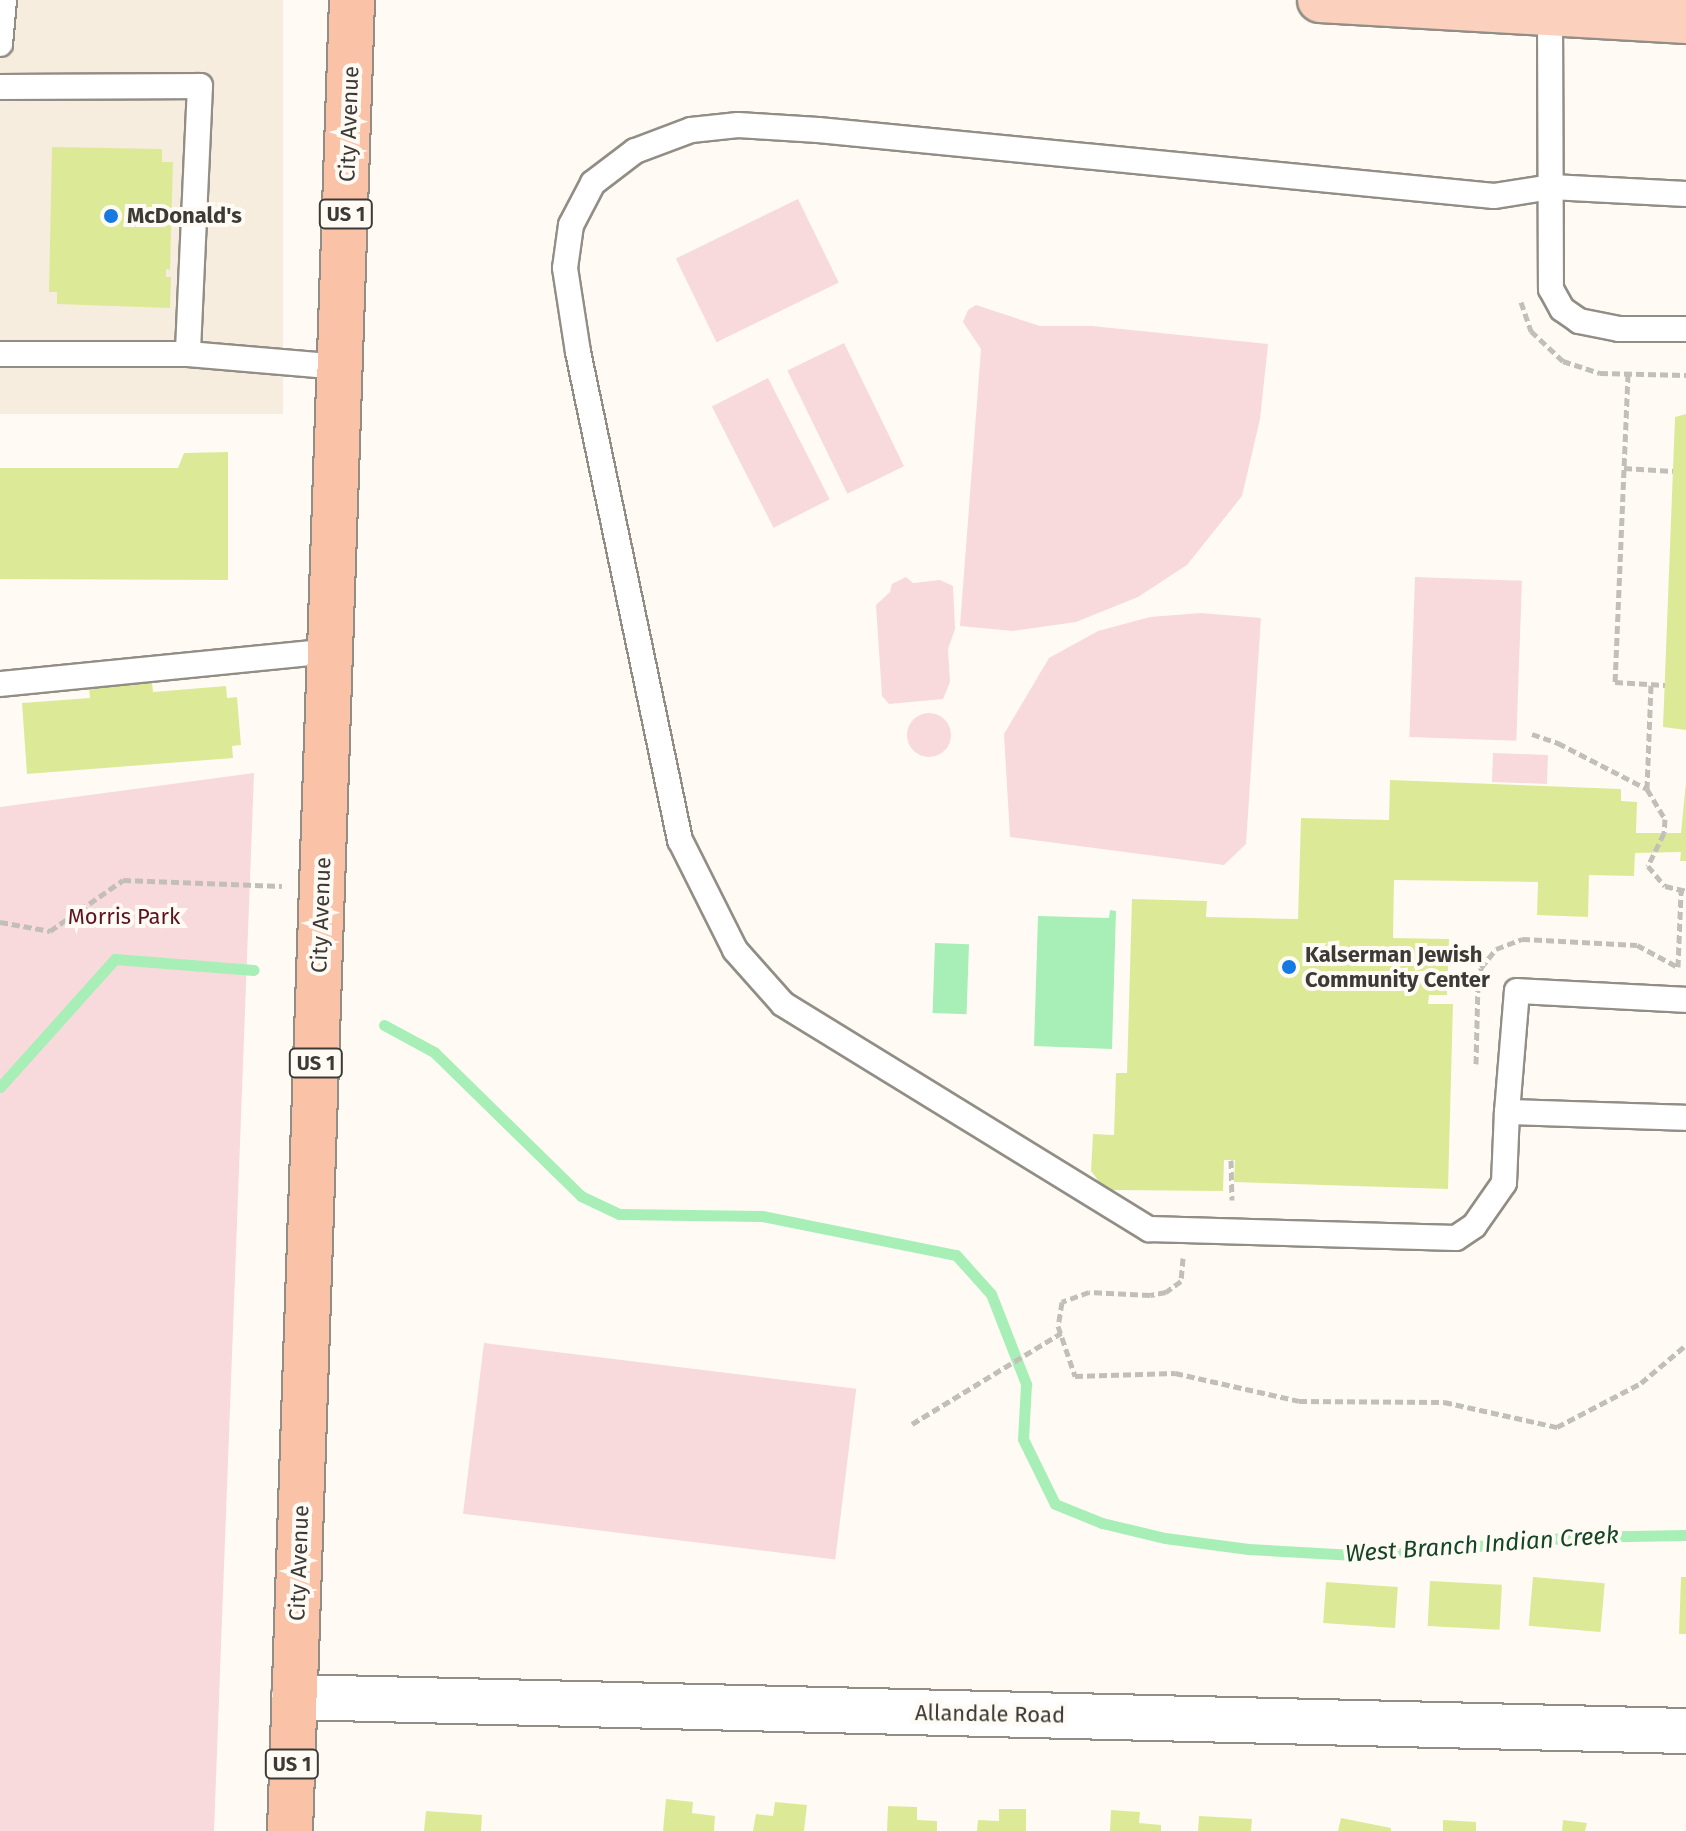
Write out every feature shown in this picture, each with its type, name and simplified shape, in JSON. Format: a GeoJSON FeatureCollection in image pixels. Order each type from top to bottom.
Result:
{"type":"FeatureCollection","features":[{"type":"Feature","properties":{"kind":"highway","name":"City Avenue"},"geometry":{"type":"LineString","coordinates":[[290,1831],[352,0]]}},
{"type":"Feature","properties":{"kind":"main road"},"geometry":{"type":"LineString","coordinates":[[1320,0],[1550,13],[1673,14]]}},
{"type":"Feature","properties":{"kind":"street","name":"Allandale Road"},"geometry":{"type":"LineString","coordinates":[[294,1697],[1686,1731]]}},
{"type":"Feature","properties":{"kind":"lane"},"geometry":{"type":"LineString","coordinates":[[0,44],[4,0]]}},
{"type":"Feature","properties":{"kind":"lane"},"geometry":{"type":"LineString","coordinates":[[1550,13],[1551,289],[1562,309],[1579,321],[1619,329],[1686,329]]}},
{"type":"Feature","properties":{"kind":"lane"},"geometry":{"type":"LineString","coordinates":[[0,87],[200,86],[188,354]]}},
{"type":"Feature","properties":{"kind":"lane"},"geometry":{"type":"LineString","coordinates":[[1686,194],[1551,187],[1494,196],[834,131],[738,125],[691,130],[635,151],[593,183],[571,225],[565,268],[578,352],[680,840],[735,950],[783,1004],[1149,1229],[1456,1238],[1474,1226],[1504,1183],[1517,991],[1686,1000]]}},
{"type":"Feature","properties":{"kind":"lane"},"geometry":{"type":"LineString","coordinates":[[0,354],[188,354],[340,367]]}},
{"type":"Feature","properties":{"kind":"lane"},"geometry":{"type":"LineString","coordinates":[[0,684],[330,651]]}},
{"type":"Feature","properties":{"kind":"lane"},"geometry":{"type":"LineString","coordinates":[[1507,1112],[1686,1118]]}},
{"type":"Feature","properties":{"kind":"path"},"geometry":{"type":"LineString","coordinates":[[1628,374],[1615,682],[1665,685]]}},
{"type":"Feature","properties":{"kind":"path"},"geometry":{"type":"LineString","coordinates":[[1624,468],[1673,471]]}},
{"type":"Feature","properties":{"kind":"path"},"geometry":{"type":"LineString","coordinates":[[1647,789],[1651,684]]}},
{"type":"Feature","properties":{"kind":"path"},"geometry":{"type":"LineString","coordinates":[[1476,1073],[1478,982],[1488,957],[1508,942],[1522,939],[1637,945],[1678,967],[1683,891],[1665,886],[1648,866],[1664,833],[1665,819],[1647,789],[1558,743],[1532,734]]}},
{"type":"Feature","properties":{"kind":"path"},"geometry":{"type":"LineString","coordinates":[[0,922],[50,931],[123,880],[322,887]]}},
{"type":"Feature","properties":{"kind":"path"},"geometry":{"type":"LineString","coordinates":[[1231,1160],[1230,1200],[1245,1201]]}},
{"type":"Feature","properties":{"kind":"path"},"geometry":{"type":"LineString","coordinates":[[1184,1230],[1181,1281],[1166,1292],[1150,1295],[1089,1292],[1062,1302],[1058,1326],[1075,1376],[1175,1373],[1299,1401],[1444,1402],[1557,1427],[1641,1383],[1686,1345]]}},
{"type":"Feature","properties":{"kind":"path"},"geometry":{"type":"LineString","coordinates":[[912,1424],[1061,1333]]}},
{"type":"Feature","properties":{"kind":"shaded area"},"geometry":{"type":"Polygon","coordinates":[[[0,0],[283,0],[283,414],[0,414],[0,0]]]}},
{"type":"Feature","properties":{"kind":"shaded area"},"geometry":{"type":"Polygon","coordinates":[[[1110,910],[1116,911],[1112,1049],[1034,1046],[1038,916],[1109,918],[1110,910]]]}},
{"type":"Feature","properties":{"kind":"shaded area"},"geometry":{"type":"Polygon","coordinates":[[[935,943],[969,944],[967,1014],[933,1013],[935,943]]]}},
{"type":"Feature","properties":{"kind":"green space"},"geometry":{"type":"Polygon","coordinates":[[[798,199],[839,283],[717,342],[676,259],[798,199]]]}},
{"type":"Feature","properties":{"kind":"green space"},"geometry":{"type":"Polygon","coordinates":[[[976,305],[1040,326],[1092,326],[1268,344],[1260,419],[1242,496],[1187,565],[1138,597],[1076,622],[1013,631],[960,626],[981,349],[963,322],[968,310],[976,305]]]}},
{"type":"Feature","properties":{"kind":"green space"},"geometry":{"type":"Polygon","coordinates":[[[844,343],[904,466],[847,494],[787,371],[844,343]]]}},
{"type":"Feature","properties":{"kind":"green space"},"geometry":{"type":"Polygon","coordinates":[[[768,378],[830,499],[774,528],[712,407],[768,378]]]}},
{"type":"Feature","properties":{"kind":"green space"},"geometry":{"type":"Polygon","coordinates":[[[906,577],[913,583],[940,580],[953,586],[955,629],[948,649],[950,682],[943,699],[889,704],[882,696],[876,605],[890,592],[892,584],[906,577]]]}},
{"type":"Feature","properties":{"kind":"green space"},"geometry":{"type":"Polygon","coordinates":[[[1415,577],[1522,581],[1516,741],[1409,737],[1415,577]]]}},
{"type":"Feature","properties":{"kind":"green space"},"geometry":{"type":"Polygon","coordinates":[[[1201,613],[1261,618],[1246,844],[1224,865],[1010,837],[1004,734],[1049,658],[1098,631],[1150,617],[1201,613]]]}},
{"type":"Feature","properties":{"kind":"green space"},"geometry":{"type":"Polygon","coordinates":[[[929,713],[944,720],[951,735],[944,750],[929,757],[914,750],[907,735],[914,720],[929,713]]]}},
{"type":"Feature","properties":{"kind":"green space"},"geometry":{"type":"Polygon","coordinates":[[[1493,753],[1548,755],[1547,784],[1492,782],[1493,753]]]}},
{"type":"Feature","properties":{"kind":"green space","name":"Morris Park"},"geometry":{"type":"Polygon","coordinates":[[[254,773],[214,1831],[0,1831],[0,807],[254,773]]]}},
{"type":"Feature","properties":{"kind":"green space"},"geometry":{"type":"Polygon","coordinates":[[[484,1343],[856,1389],[835,1559],[463,1514],[484,1343]]]}},
{"type":"Feature","properties":{"kind":"building","name":"McDonald's"},"geometry":{"type":"Polygon","coordinates":[[[52,147],[162,149],[162,162],[173,162],[170,270],[166,269],[166,277],[171,277],[170,308],[57,304],[57,292],[49,292],[52,147]]]}},
{"type":"Feature","properties":{"kind":"building"},"geometry":{"type":"Polygon","coordinates":[[[1686,414],[1686,730],[1663,727],[1675,417],[1686,414]]]}},
{"type":"Feature","properties":{"kind":"building"},"geometry":{"type":"Polygon","coordinates":[[[228,452],[228,580],[0,579],[0,468],[178,468],[184,453],[228,452]]]}},
{"type":"Feature","properties":{"kind":"building"},"geometry":{"type":"Polygon","coordinates":[[[151,671],[153,692],[226,686],[227,698],[237,697],[241,745],[232,746],[233,758],[27,774],[22,703],[90,698],[89,688],[106,687],[105,674],[151,671]]]}},
{"type":"Feature","properties":{"kind":"building","name":"Kalserman Jewish Community Center"},"geometry":{"type":"Polygon","coordinates":[[[1390,780],[1621,789],[1621,801],[1637,802],[1636,833],[1681,833],[1686,782],[1686,861],[1680,861],[1681,852],[1635,853],[1634,876],[1589,875],[1588,917],[1537,915],[1538,882],[1394,880],[1393,938],[1449,939],[1447,995],[1429,995],[1428,1004],[1453,1004],[1448,1189],[1234,1182],[1235,1160],[1224,1160],[1223,1191],[1111,1190],[1103,1187],[1091,1171],[1093,1134],[1114,1135],[1116,1073],[1127,1073],[1132,899],[1207,901],[1206,917],[1298,919],[1301,818],[1389,820],[1390,780]]]}},
{"type":"Feature","properties":{"kind":"building"},"geometry":{"type":"Polygon","coordinates":[[[1533,1577],[1605,1583],[1600,1632],[1529,1626],[1533,1577]]]}},
{"type":"Feature","properties":{"kind":"building"},"geometry":{"type":"Polygon","coordinates":[[[1681,1577],[1686,1577],[1686,1634],[1679,1634],[1681,1577]]]}},
{"type":"Feature","properties":{"kind":"building"},"geometry":{"type":"Polygon","coordinates":[[[1430,1581],[1502,1585],[1500,1630],[1428,1626],[1430,1581]]]}},
{"type":"Feature","properties":{"kind":"building"},"geometry":{"type":"Polygon","coordinates":[[[1326,1582],[1398,1587],[1395,1628],[1323,1623],[1326,1582]]]}},
{"type":"Feature","properties":{"kind":"building"},"geometry":{"type":"Polygon","coordinates":[[[666,1799],[693,1802],[692,1813],[715,1816],[714,1831],[663,1831],[666,1799]]]}},
{"type":"Feature","properties":{"kind":"building"},"geometry":{"type":"Polygon","coordinates":[[[775,1802],[807,1805],[804,1831],[753,1831],[756,1814],[773,1816],[775,1802]]]}},
{"type":"Feature","properties":{"kind":"building"},"geometry":{"type":"Polygon","coordinates":[[[888,1806],[917,1807],[917,1820],[937,1821],[937,1831],[887,1831],[888,1806]]]}},
{"type":"Feature","properties":{"kind":"building"},"geometry":{"type":"Polygon","coordinates":[[[999,1809],[1026,1809],[1026,1831],[977,1831],[978,1820],[999,1821],[999,1809]]]}},
{"type":"Feature","properties":{"kind":"building"},"geometry":{"type":"Polygon","coordinates":[[[1111,1810],[1140,1812],[1139,1823],[1161,1825],[1161,1831],[1110,1831],[1111,1810]]]}},
{"type":"Feature","properties":{"kind":"building"},"geometry":{"type":"Polygon","coordinates":[[[426,1811],[482,1815],[481,1831],[424,1831],[426,1811]]]}},
{"type":"Feature","properties":{"kind":"building"},"geometry":{"type":"Polygon","coordinates":[[[1199,1816],[1252,1819],[1251,1831],[1198,1831],[1199,1816]]]}},
{"type":"Feature","properties":{"kind":"building"},"geometry":{"type":"Polygon","coordinates":[[[1341,1818],[1391,1828],[1391,1831],[1338,1831],[1341,1818]]]}},
{"type":"Feature","properties":{"kind":"building"},"geometry":{"type":"Polygon","coordinates":[[[1443,1820],[1476,1822],[1476,1831],[1443,1831],[1443,1820]]]}},
{"type":"Feature","properties":{"kind":"building"},"geometry":{"type":"Polygon","coordinates":[[[1563,1820],[1587,1823],[1585,1831],[1562,1831],[1563,1820]]]}},
{"type":"Feature","properties":{"kind":"waterway","name":"West Branch Indian Creek"},"geometry":{"type":"LineString","coordinates":[[0,1087],[115,959],[254,970]]}},
{"type":"Feature","properties":{"kind":"waterway","name":"West Branch Indian Creek"},"geometry":{"type":"LineString","coordinates":[[384,1025],[434,1052],[581,1196],[619,1214],[762,1216],[956,1255],[991,1294],[1026,1384],[1023,1439],[1055,1504],[1102,1523],[1165,1538],[1248,1549],[1372,1556],[1573,1537],[1686,1535]]}},
{"type":"Feature","properties":{"kind":"place","name":"McDonald's"},"geometry":{"type":"Point","coordinates":[111,216]}},
{"type":"Feature","properties":{"kind":"place","name":"Kalserman Jewish Community Center"},"geometry":{"type":"Point","coordinates":[1289,967]}}]}
